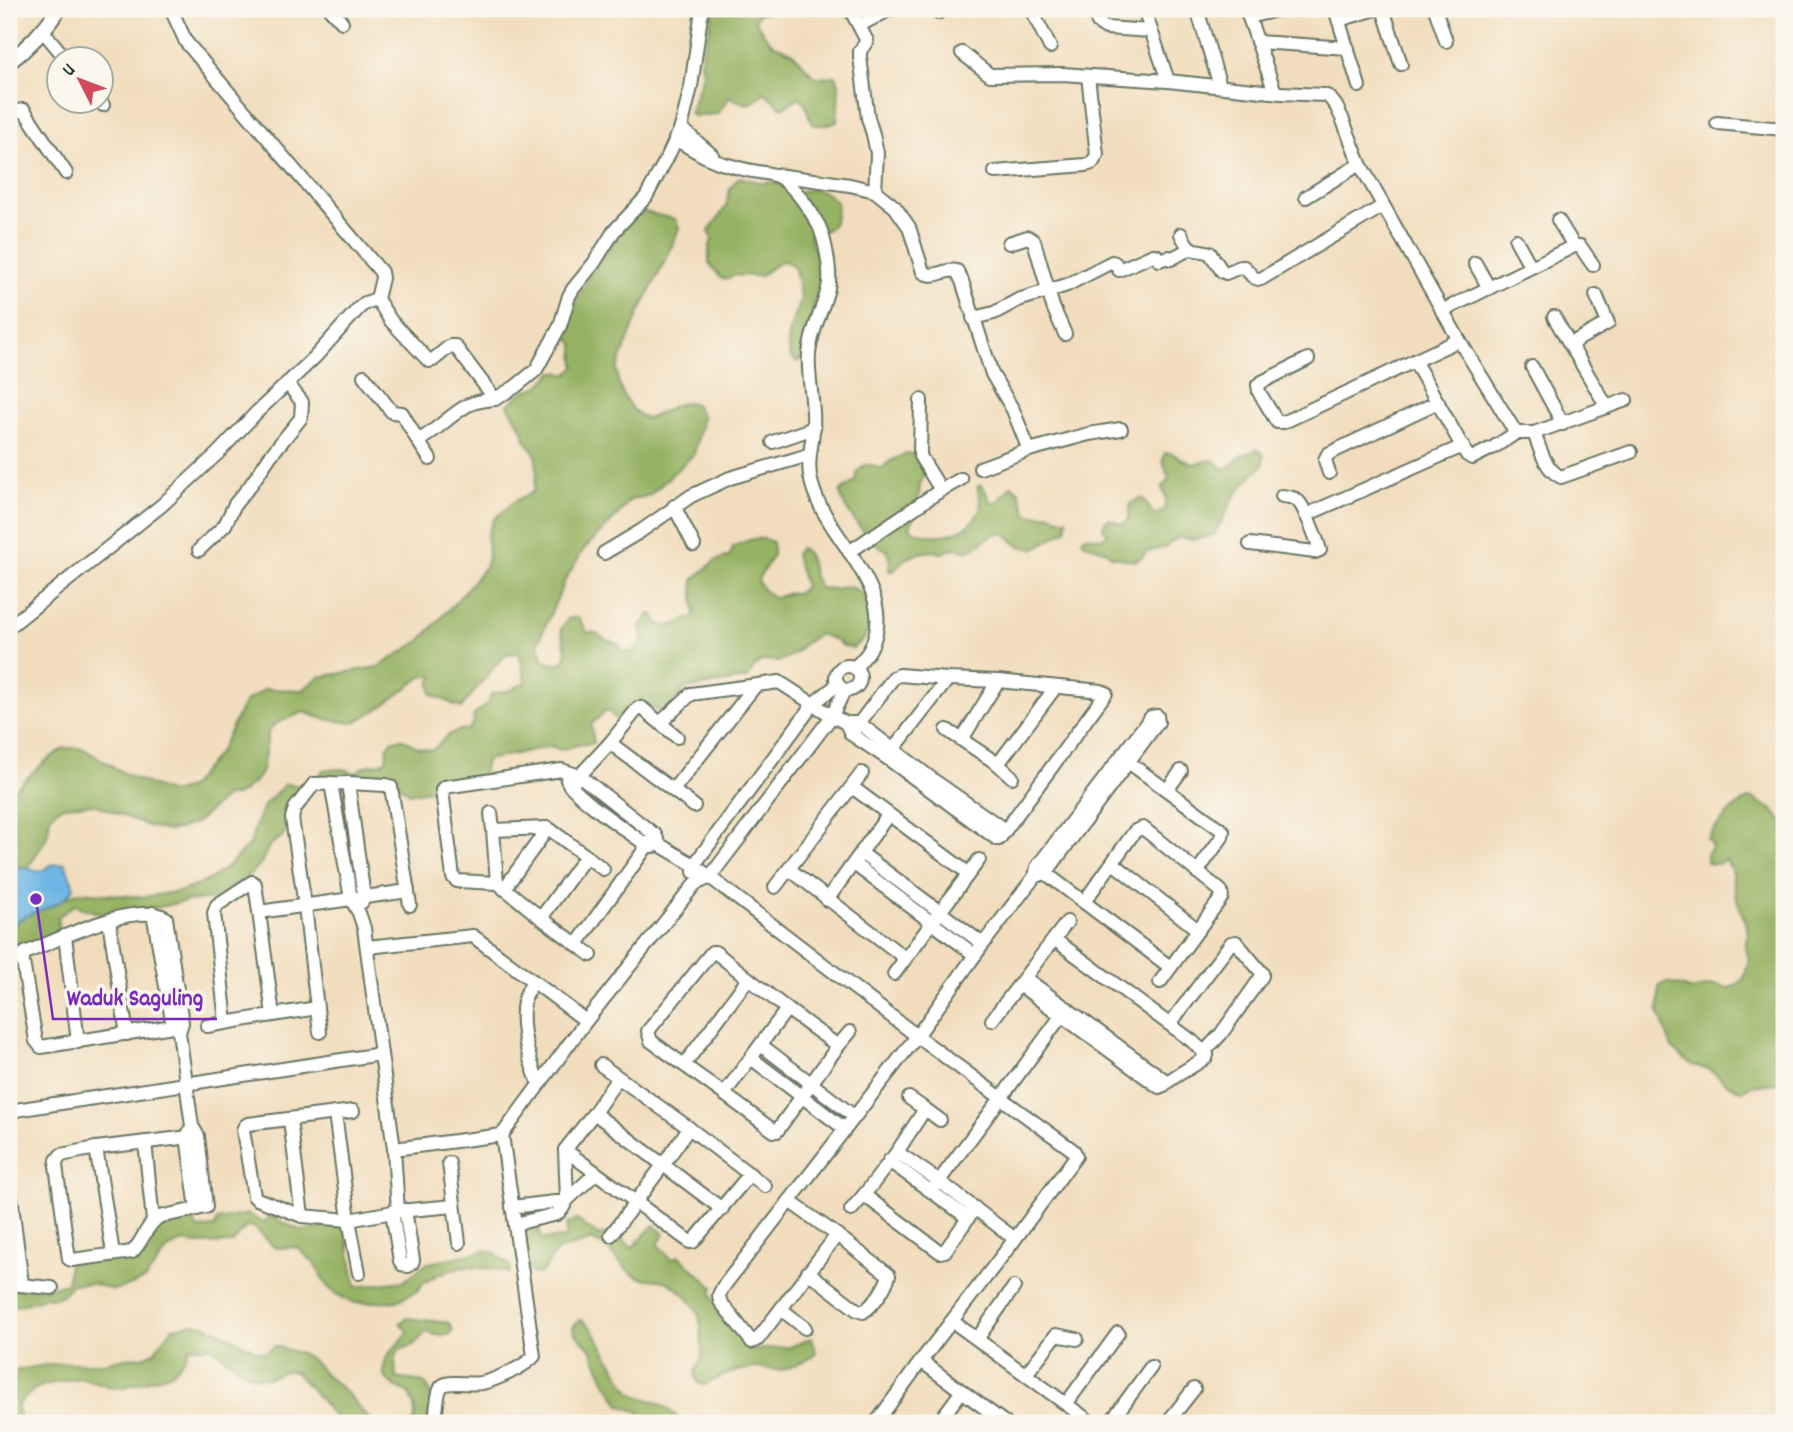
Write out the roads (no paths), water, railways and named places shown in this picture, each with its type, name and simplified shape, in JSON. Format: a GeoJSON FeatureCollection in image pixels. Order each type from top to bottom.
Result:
{"type":"FeatureCollection","features":[{"type":"Feature","properties":{"kind":"street"},"geometry":{"type":"LineString","coordinates":[[9,62],[26,48],[59,9]]}},
{"type":"Feature","properties":{"kind":"street"},"geometry":{"type":"LineString","coordinates":[[171,9],[186,42],[380,272],[382,278],[377,299],[391,321],[429,361],[450,346],[455,346],[495,399]]}},
{"type":"Feature","properties":{"kind":"street"},"geometry":{"type":"LineString","coordinates":[[330,9],[342,22]]}},
{"type":"Feature","properties":{"kind":"street"},"geometry":{"type":"LineString","coordinates":[[418,441],[468,405],[495,399],[536,370],[560,326],[573,289],[594,263],[614,231],[646,197],[683,138],[702,9]]}},
{"type":"Feature","properties":{"kind":"street"},"geometry":{"type":"LineString","coordinates":[[850,9],[867,41],[860,51],[860,57],[868,118],[877,153],[875,191]]}},
{"type":"Feature","properties":{"kind":"street"},"geometry":{"type":"LineString","coordinates":[[860,25],[891,9]]}},
{"type":"Feature","properties":{"kind":"street"},"geometry":{"type":"LineString","coordinates":[[1031,9],[1050,47]]}},
{"type":"Feature","properties":{"kind":"street"},"geometry":{"type":"LineString","coordinates":[[1093,9],[1098,23],[1106,28],[1152,31]]}},
{"type":"Feature","properties":{"kind":"street"},"geometry":{"type":"LineString","coordinates":[[1144,9],[1168,81]]}},
{"type":"Feature","properties":{"kind":"street"},"geometry":{"type":"LineString","coordinates":[[1197,9],[1220,86]]}},
{"type":"Feature","properties":{"kind":"street"},"geometry":{"type":"LineString","coordinates":[[1275,92],[1248,13],[1280,9]]}},
{"type":"Feature","properties":{"kind":"street"},"geometry":{"type":"LineString","coordinates":[[1359,86],[1337,14],[1376,9]]}},
{"type":"Feature","properties":{"kind":"street"},"geometry":{"type":"LineString","coordinates":[[1383,9],[1401,64]]}},
{"type":"Feature","properties":{"kind":"street"},"geometry":{"type":"LineString","coordinates":[[1435,9],[1446,41]]}},
{"type":"Feature","properties":{"kind":"street"},"geometry":{"type":"LineString","coordinates":[[42,30],[56,46]]}},
{"type":"Feature","properties":{"kind":"street"},"geometry":{"type":"LineString","coordinates":[[1257,42],[1348,48]]}},
{"type":"Feature","properties":{"kind":"street"},"geometry":{"type":"LineString","coordinates":[[962,53],[990,75],[1062,74],[1168,81],[1329,97],[1342,118],[1360,164],[1383,206],[1442,311],[1516,433]]}},
{"type":"Feature","properties":{"kind":"street"},"geometry":{"type":"LineString","coordinates":[[995,172],[1086,164],[1095,159],[1097,155],[1088,76]]}},
{"type":"Feature","properties":{"kind":"street"},"geometry":{"type":"LineString","coordinates":[[9,108],[12,112],[24,110],[66,173]]}},
{"type":"Feature","properties":{"kind":"street"},"geometry":{"type":"LineString","coordinates":[[1717,123],[1784,129]]}},
{"type":"Feature","properties":{"kind":"street"},"geometry":{"type":"LineString","coordinates":[[683,138],[718,161],[750,171],[875,191],[895,207],[909,227],[923,272],[936,275],[950,270],[957,271],[992,374],[1013,410],[1029,450]]}},
{"type":"Feature","properties":{"kind":"street"},"geometry":{"type":"LineString","coordinates":[[1306,197],[1360,164]]}},
{"type":"Feature","properties":{"kind":"street"},"geometry":{"type":"LineString","coordinates":[[776,175],[791,187],[819,227],[827,251],[829,286],[814,328],[809,355],[814,428],[809,455],[809,475],[826,517],[868,581],[874,599],[878,629],[870,650],[855,668]]}},
{"type":"Feature","properties":{"kind":"street"},"geometry":{"type":"LineString","coordinates":[[1181,234],[1191,248],[1210,253],[1222,271],[1226,273],[1244,267],[1255,279],[1261,279],[1383,206]]}},
{"type":"Feature","properties":{"kind":"street"},"geometry":{"type":"LineString","coordinates":[[1558,220],[1574,246]]}},
{"type":"Feature","properties":{"kind":"street"},"geometry":{"type":"LineString","coordinates":[[1009,243],[1028,237],[1034,242],[1065,334]]}},
{"type":"Feature","properties":{"kind":"street"},"geometry":{"type":"LineString","coordinates":[[1516,240],[1531,267]]}},
{"type":"Feature","properties":{"kind":"street"},"geometry":{"type":"LineString","coordinates":[[1442,311],[1574,246],[1580,246],[1593,265]]}},
{"type":"Feature","properties":{"kind":"street"},"geometry":{"type":"LineString","coordinates":[[973,318],[994,313],[1018,300],[1067,285],[1112,262],[1119,270],[1153,255],[1159,260],[1169,257],[1171,259],[1191,248]]}},
{"type":"Feature","properties":{"kind":"street"},"geometry":{"type":"LineString","coordinates":[[1475,263],[1489,288]]}},
{"type":"Feature","properties":{"kind":"street"},"geometry":{"type":"LineString","coordinates":[[1570,344],[1608,323],[1596,295]]}},
{"type":"Feature","properties":{"kind":"street"},"geometry":{"type":"LineString","coordinates":[[9,627],[162,505],[315,357],[358,309],[377,299]]}},
{"type":"Feature","properties":{"kind":"street"},"geometry":{"type":"LineString","coordinates":[[1554,317],[1607,407]]}},
{"type":"Feature","properties":{"kind":"street"},"geometry":{"type":"LineString","coordinates":[[1308,359],[1258,385],[1259,392],[1277,422],[1284,422],[1459,340]]}},
{"type":"Feature","properties":{"kind":"street"},"geometry":{"type":"LineString","coordinates":[[1415,362],[1462,446],[1472,458],[1516,433],[1534,433],[1626,400]]}},
{"type":"Feature","properties":{"kind":"street"},"geometry":{"type":"LineString","coordinates":[[1532,367],[1563,424]]}},
{"type":"Feature","properties":{"kind":"street"},"geometry":{"type":"LineString","coordinates":[[364,376],[392,412],[402,412],[430,459]]}},
{"type":"Feature","properties":{"kind":"street"},"geometry":{"type":"LineString","coordinates":[[200,550],[225,525],[235,504],[301,418],[302,402],[287,383]]}},
{"type":"Feature","properties":{"kind":"street"},"geometry":{"type":"LineString","coordinates":[[920,400],[920,456],[941,490]]}},
{"type":"Feature","properties":{"kind":"street"},"geometry":{"type":"LineString","coordinates":[[1329,473],[1325,460],[1328,454],[1438,402]]}},
{"type":"Feature","properties":{"kind":"street"},"geometry":{"type":"LineString","coordinates":[[773,442],[814,428]]}},
{"type":"Feature","properties":{"kind":"street"},"geometry":{"type":"LineString","coordinates":[[980,468],[1029,450],[1089,434],[1121,429]]}},
{"type":"Feature","properties":{"kind":"street"},"geometry":{"type":"LineString","coordinates":[[1534,433],[1548,465],[1555,475],[1561,477],[1631,452]]}},
{"type":"Feature","properties":{"kind":"street"},"geometry":{"type":"LineString","coordinates":[[1306,515],[1462,446]]}},
{"type":"Feature","properties":{"kind":"street"},"geometry":{"type":"LineString","coordinates":[[604,553],[691,496],[730,478],[809,455]]}},
{"type":"Feature","properties":{"kind":"street"},"geometry":{"type":"LineString","coordinates":[[849,552],[961,479]]}},
{"type":"Feature","properties":{"kind":"street"},"geometry":{"type":"LineString","coordinates":[[1250,544],[1320,550],[1306,515],[1296,499],[1282,496]]}},
{"type":"Feature","properties":{"kind":"street"},"geometry":{"type":"LineString","coordinates":[[674,506],[694,545]]}},
{"type":"Feature","properties":{"kind":"street"},"geometry":{"type":"LineString","coordinates":[[435,1423],[439,1391],[444,1385],[482,1383],[501,1376],[534,1356],[502,1135],[586,1021],[695,884],[709,878],[832,716],[841,688],[836,674],[839,670],[843,667],[855,668],[860,678],[858,686],[852,690],[841,688],[814,703],[694,865],[695,884]]}},
{"type":"Feature","properties":{"kind":"street"},"geometry":{"type":"LineString","coordinates":[[661,722],[691,694],[779,682],[890,754],[999,839],[1106,693],[998,681],[897,676],[852,727]]}},
{"type":"Feature","properties":{"kind":"street"},"geometry":{"type":"LineString","coordinates":[[890,754],[948,679]]}},
{"type":"Feature","properties":{"kind":"street"},"geometry":{"type":"LineString","coordinates":[[962,739],[998,681]]}},
{"type":"Feature","properties":{"kind":"street"},"geometry":{"type":"LineString","coordinates":[[673,790],[755,686]]}},
{"type":"Feature","properties":{"kind":"street"},"geometry":{"type":"LineString","coordinates":[[998,764],[1055,688]]}},
{"type":"Feature","properties":{"kind":"street"},"geometry":{"type":"LineString","coordinates":[[570,786],[638,708],[661,722],[677,737]]}},
{"type":"Feature","properties":{"kind":"street"},"geometry":{"type":"LineString","coordinates":[[947,730],[998,764],[1012,777]]}},
{"type":"Feature","properties":{"kind":"street"},"geometry":{"type":"LineString","coordinates":[[610,743],[694,806]]}},
{"type":"Feature","properties":{"kind":"street"},"geometry":{"type":"LineString","coordinates":[[837,1236],[758,1339],[752,1342],[718,1298],[723,1287],[1125,760],[1223,831],[1222,837],[1197,872]]}},
{"type":"Feature","properties":{"kind":"street"},"geometry":{"type":"LineString","coordinates":[[591,955],[500,886],[457,881],[453,878],[442,789],[562,770],[580,776],[654,842]]}},
{"type":"Feature","properties":{"kind":"street"},"geometry":{"type":"LineString","coordinates":[[562,770],[570,786],[584,799],[694,865],[917,1036],[1074,1151],[1076,1156],[876,1423]]}},
{"type":"Feature","properties":{"kind":"street"},"geometry":{"type":"LineString","coordinates":[[1167,790],[1181,771]]}},
{"type":"Feature","properties":{"kind":"street"},"geometry":{"type":"LineString","coordinates":[[775,887],[863,772]]}},
{"type":"Feature","properties":{"kind":"street"},"geometry":{"type":"LineString","coordinates":[[331,783],[357,898]]}},
{"type":"Feature","properties":{"kind":"street"},"geometry":{"type":"LineString","coordinates":[[348,783],[357,898],[367,947],[394,1149],[399,1211]]}},
{"type":"Feature","properties":{"kind":"street"},"geometry":{"type":"LineString","coordinates":[[259,912],[305,906],[357,898],[409,898],[390,786],[314,784],[293,813],[292,818],[305,906],[320,1032]]}},
{"type":"Feature","properties":{"kind":"street"},"geometry":{"type":"LineString","coordinates":[[852,787],[968,873]]}},
{"type":"Feature","properties":{"kind":"street"},"geometry":{"type":"LineString","coordinates":[[491,813],[500,886]]}},
{"type":"Feature","properties":{"kind":"street"},"geometry":{"type":"LineString","coordinates":[[827,900],[888,814]]}},
{"type":"Feature","properties":{"kind":"street"},"geometry":{"type":"LineString","coordinates":[[500,886],[548,828]]}},
{"type":"Feature","properties":{"kind":"street"},"geometry":{"type":"LineString","coordinates":[[493,830],[548,828],[603,869]]}},
{"type":"Feature","properties":{"kind":"street"},"geometry":{"type":"LineString","coordinates":[[1084,902],[1135,831],[1143,828],[1221,891],[1223,895],[1160,982]]}},
{"type":"Feature","properties":{"kind":"street"},"geometry":{"type":"LineString","coordinates":[[577,944],[654,842]]}},
{"type":"Feature","properties":{"kind":"street"},"geometry":{"type":"LineString","coordinates":[[541,918],[586,856]]}},
{"type":"Feature","properties":{"kind":"street"},"geometry":{"type":"LineString","coordinates":[[858,859],[979,950]]}},
{"type":"Feature","properties":{"kind":"street"},"geometry":{"type":"LineString","coordinates":[[894,974],[979,860]]}},
{"type":"Feature","properties":{"kind":"street"},"geometry":{"type":"LineString","coordinates":[[1113,863],[1198,930]]}},
{"type":"Feature","properties":{"kind":"street"},"geometry":{"type":"LineString","coordinates":[[789,869],[905,958]]}},
{"type":"Feature","properties":{"kind":"street"},"geometry":{"type":"LineString","coordinates":[[1039,872],[1084,902],[1170,967]]}},
{"type":"Feature","properties":{"kind":"street"},"geometry":{"type":"LineString","coordinates":[[226,1022],[214,909],[253,882],[273,1015]]}},
{"type":"Feature","properties":{"kind":"street"},"geometry":{"type":"LineString","coordinates":[[178,1027],[43,1047],[37,1044],[22,956],[82,929],[136,914],[153,913],[178,1027],[192,1133],[207,1204],[204,1209],[159,1217],[153,1221],[132,1252],[72,1260],[68,1258],[56,1162],[61,1155],[192,1133]]}},
{"type":"Feature","properties":{"kind":"street"},"geometry":{"type":"LineString","coordinates":[[109,921],[127,1034]]}},
{"type":"Feature","properties":{"kind":"street"},"geometry":{"type":"LineString","coordinates":[[992,1020],[1067,922]]}},
{"type":"Feature","properties":{"kind":"street"},"geometry":{"type":"LineString","coordinates":[[65,936],[78,1042]]}},
{"type":"Feature","properties":{"kind":"street"},"geometry":{"type":"LineString","coordinates":[[367,947],[473,936],[586,1021]]}},
{"type":"Feature","properties":{"kind":"street"},"geometry":{"type":"LineString","coordinates":[[1022,981],[1159,1087],[1204,1059],[1207,1055],[1205,1051],[1054,939]]}},
{"type":"Feature","properties":{"kind":"street"},"geometry":{"type":"LineString","coordinates":[[1170,1024],[1231,943],[1236,942],[1262,975],[1221,1034],[1205,1051]]}},
{"type":"Feature","properties":{"kind":"street"},"geometry":{"type":"LineString","coordinates":[[838,1046],[715,952],[712,952],[648,1031],[651,1041],[774,1130],[777,1130],[850,1032]]}},
{"type":"Feature","properties":{"kind":"street"},"geometry":{"type":"LineString","coordinates":[[684,1065],[748,979]]}},
{"type":"Feature","properties":{"kind":"street"},"geometry":{"type":"LineString","coordinates":[[533,981],[524,1000],[523,1027],[529,1058],[539,1084]]}},
{"type":"Feature","properties":{"kind":"street"},"geometry":{"type":"LineString","coordinates":[[207,1026],[317,1008]]}},
{"type":"Feature","properties":{"kind":"street"},"geometry":{"type":"LineString","coordinates":[[724,1094],[787,1009]]}},
{"type":"Feature","properties":{"kind":"street"},"geometry":{"type":"LineString","coordinates":[[935,1186],[1065,1012]]}},
{"type":"Feature","properties":{"kind":"street"},"geometry":{"type":"LineString","coordinates":[[761,1045],[855,1117]]}},
{"type":"Feature","properties":{"kind":"street"},"geometry":{"type":"LineString","coordinates":[[9,1111],[381,1054]]}},
{"type":"Feature","properties":{"kind":"street"},"geometry":{"type":"LineString","coordinates":[[751,1058],[845,1129]]}},
{"type":"Feature","properties":{"kind":"street"},"geometry":{"type":"LineString","coordinates":[[601,1065],[765,1186]]}},
{"type":"Feature","properties":{"kind":"street"},"geometry":{"type":"LineString","coordinates":[[566,1202],[565,1150],[618,1078]]}},
{"type":"Feature","properties":{"kind":"street"},"geometry":{"type":"LineString","coordinates":[[909,1098],[940,1120]]}},
{"type":"Feature","properties":{"kind":"street"},"geometry":{"type":"LineString","coordinates":[[851,1210],[925,1109]]}},
{"type":"Feature","properties":{"kind":"street"},"geometry":{"type":"LineString","coordinates":[[353,1111],[245,1126],[243,1130],[254,1196],[302,1216],[349,1220],[399,1211],[454,1206]]}},
{"type":"Feature","properties":{"kind":"street"},"geometry":{"type":"LineString","coordinates":[[335,1113],[359,1273]]}},
{"type":"Feature","properties":{"kind":"street"},"geometry":{"type":"LineString","coordinates":[[594,1113],[722,1209]]}},
{"type":"Feature","properties":{"kind":"street"},"geometry":{"type":"LineString","coordinates":[[290,1120],[302,1216]]}},
{"type":"Feature","properties":{"kind":"street"},"geometry":{"type":"LineString","coordinates":[[611,1235],[689,1128]]}},
{"type":"Feature","properties":{"kind":"street"},"geometry":{"type":"LineString","coordinates":[[394,1149],[502,1135]]}},
{"type":"Feature","properties":{"kind":"street"},"geometry":{"type":"LineString","coordinates":[[145,1142],[153,1221]]}},
{"type":"Feature","properties":{"kind":"street"},"geometry":{"type":"LineString","coordinates":[[96,1148],[113,1253]]}},
{"type":"Feature","properties":{"kind":"street"},"geometry":{"type":"LineString","coordinates":[[565,1150],[692,1242],[750,1174]]}},
{"type":"Feature","properties":{"kind":"street"},"geometry":{"type":"LineString","coordinates":[[893,1156],[971,1213],[1015,1239]]}},
{"type":"Feature","properties":{"kind":"street"},"geometry":{"type":"LineString","coordinates":[[449,1163],[459,1243]]}},
{"type":"Feature","properties":{"kind":"street"},"geometry":{"type":"LineString","coordinates":[[514,1224],[557,1214],[596,1173]]}},
{"type":"Feature","properties":{"kind":"street"},"geometry":{"type":"LineString","coordinates":[[9,1181],[14,1284]]}},
{"type":"Feature","properties":{"kind":"street"},"geometry":{"type":"LineString","coordinates":[[864,1195],[940,1252],[944,1251],[971,1213]]}},
{"type":"Feature","properties":{"kind":"street"},"geometry":{"type":"LineString","coordinates":[[789,1201],[889,1275],[888,1281],[863,1312],[808,1272]]}},
{"type":"Feature","properties":{"kind":"street"},"geometry":{"type":"LineString","coordinates":[[512,1207],[566,1202]]}},
{"type":"Feature","properties":{"kind":"street"},"geometry":{"type":"LineString","coordinates":[[9,1277],[14,1284],[52,1287]]}},
{"type":"Feature","properties":{"kind":"street"},"geometry":{"type":"LineString","coordinates":[[977,1339],[1014,1287]]}},
{"type":"Feature","properties":{"kind":"street"},"geometry":{"type":"LineString","coordinates":[[781,1309],[805,1328]]}},
{"type":"Feature","properties":{"kind":"street"},"geometry":{"type":"LineString","coordinates":[[952,1321],[1092,1423]]}},
{"type":"Feature","properties":{"kind":"street"},"geometry":{"type":"LineString","coordinates":[[1066,1404],[1118,1333]]}},
{"type":"Feature","properties":{"kind":"street"},"geometry":{"type":"LineString","coordinates":[[1026,1374],[1056,1335],[1077,1339]]}},
{"type":"Feature","properties":{"kind":"street"},"geometry":{"type":"LineString","coordinates":[[921,1361],[1000,1422]]}},
{"type":"Feature","properties":{"kind":"street"},"geometry":{"type":"LineString","coordinates":[[1110,1423],[1151,1367]]}},
{"type":"Feature","properties":{"kind":"street"},"geometry":{"type":"LineString","coordinates":[[1167,1423],[1194,1389]]}},
{"type":"Feature","properties":{"kind":"street"},"geometry":{"type":"LineString","coordinates":[[938,1423],[962,1391]]}},
{"type":"Feature","properties":{"kind":"water"},"geometry":{"type":"Polygon","coordinates":[[[65,863],[74,887],[70,893],[58,903],[19,920],[9,931],[9,871],[19,867],[44,870],[51,865],[65,863]]]}},
{"type":"Feature","properties":{"kind":"place","name":"Waduk Saguling"},"geometry":{"type":"Point","coordinates":[36,899]}}]}
